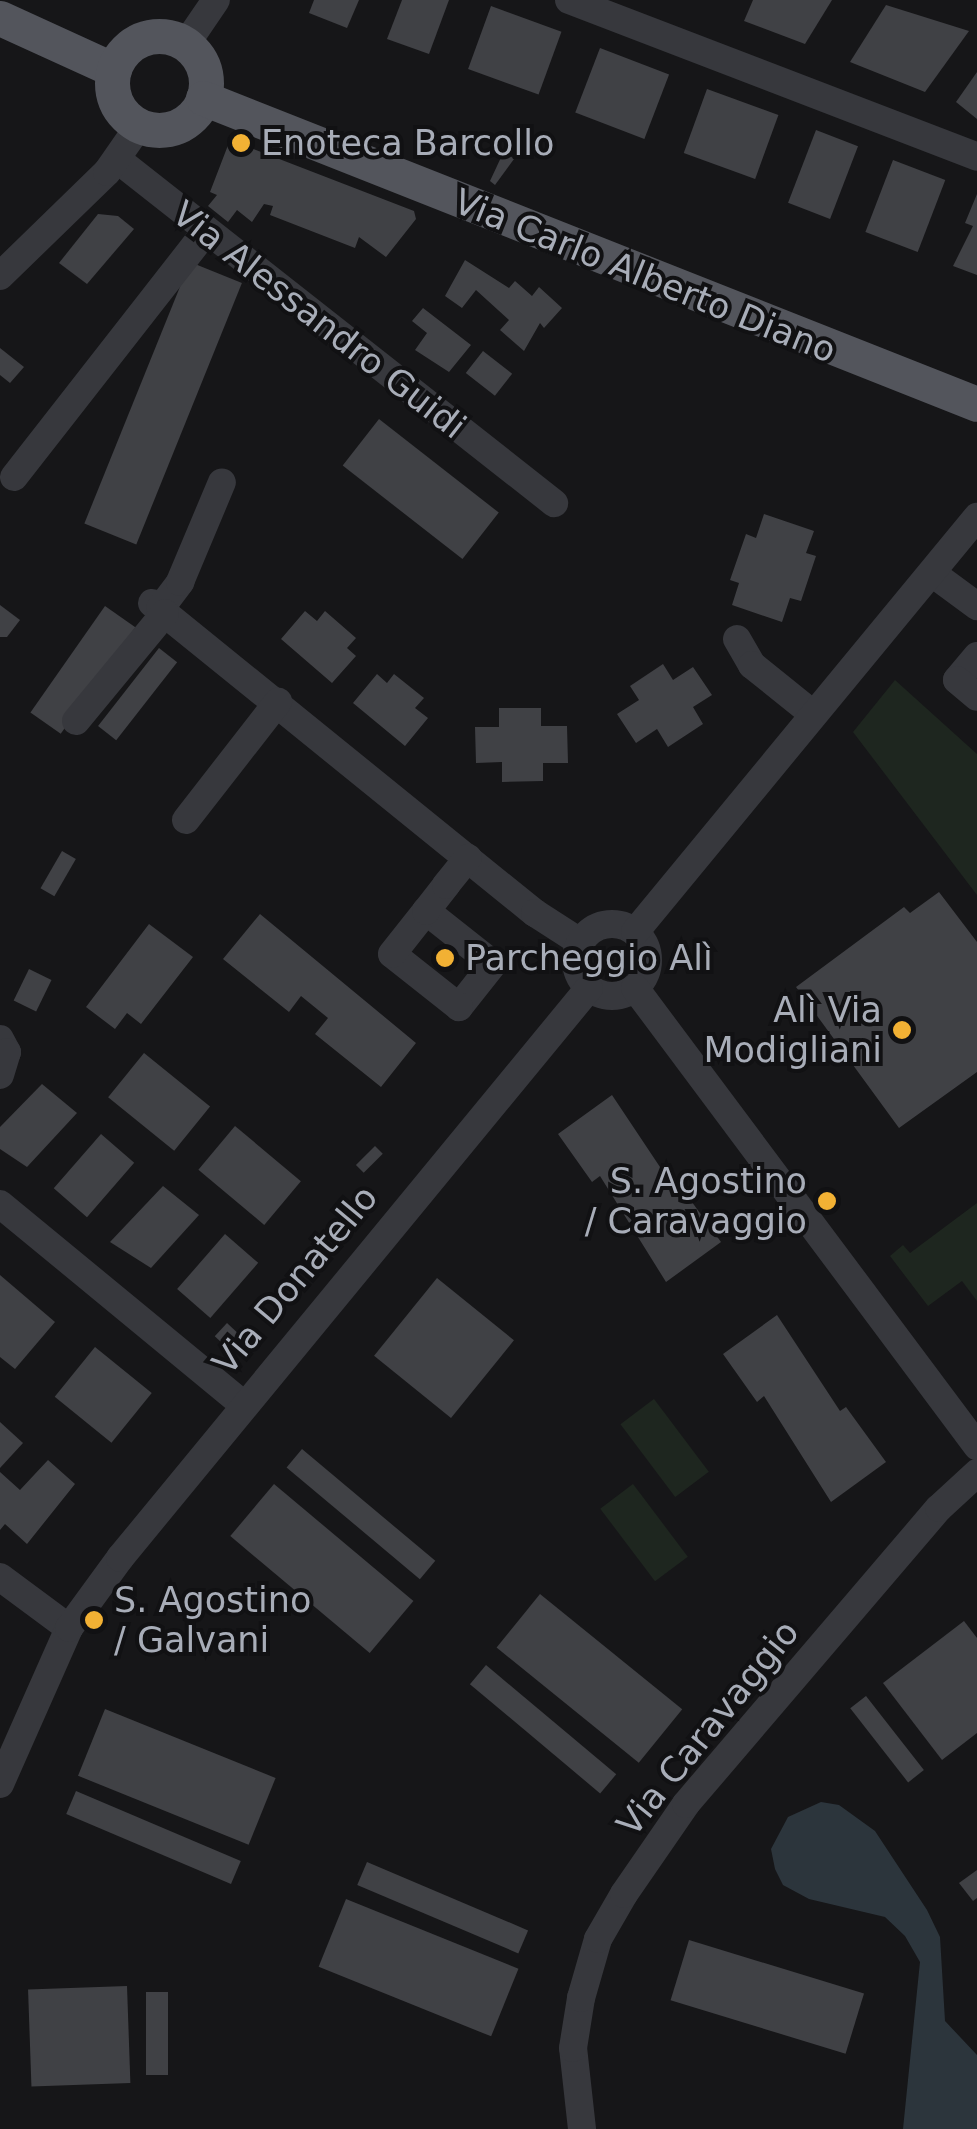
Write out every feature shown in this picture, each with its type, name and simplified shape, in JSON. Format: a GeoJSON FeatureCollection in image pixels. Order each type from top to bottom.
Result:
{"type":"FeatureCollection","features":[{"type":"Feature","properties":{"kind":"main road"},"geometry":{"type":"LineString","coordinates":[[0,18],[114,70]]}},
{"type":"Feature","properties":{"kind":"main road"},"geometry":{"type":"LineString","coordinates":[[144,38],[186,44],[204,68],[203,98],[171,128],[140,126],[119,108],[114,70],[120,55],[144,38]]}},
{"type":"Feature","properties":{"kind":"main road","name":"Via Carlo Alberto Diano"},"geometry":{"type":"LineString","coordinates":[[203,98],[977,404]]}},
{"type":"Feature","properties":{"kind":"street"},"geometry":{"type":"LineString","coordinates":[[186,44],[216,0]]}},
{"type":"Feature","properties":{"kind":"street"},"geometry":{"type":"LineString","coordinates":[[570,0],[977,157]]}},
{"type":"Feature","properties":{"kind":"street"},"geometry":{"type":"LineString","coordinates":[[0,276],[118,160],[140,126]]}},
{"type":"Feature","properties":{"kind":"street","name":"Via Alessandro Guidi"},"geometry":{"type":"LineString","coordinates":[[118,160],[554,503]]}},
{"type":"Feature","properties":{"kind":"street"},"geometry":{"type":"LineString","coordinates":[[14,477],[206,232]]}},
{"type":"Feature","properties":{"kind":"street"},"geometry":{"type":"LineString","coordinates":[[76,722],[180,582],[222,482]]}},
{"type":"Feature","properties":{"kind":"street"},"geometry":{"type":"LineString","coordinates":[[635,932],[977,517]]}},
{"type":"Feature","properties":{"kind":"street"},"geometry":{"type":"LineString","coordinates":[[932,573],[977,606]]}},
{"type":"Feature","properties":{"kind":"street"},"geometry":{"type":"LineString","coordinates":[[159,608],[468,858],[580,942]]}},
{"type":"Feature","properties":{"kind":"street"},"geometry":{"type":"LineString","coordinates":[[737,639],[752,665],[813,714]]}},
{"type":"Feature","properties":{"kind":"street"},"geometry":{"type":"LineString","coordinates":[[977,656],[957,680],[977,697]]}},
{"type":"Feature","properties":{"kind":"street"},"geometry":{"type":"LineString","coordinates":[[186,820],[278,702]]}},
{"type":"Feature","properties":{"kind":"street"},"geometry":{"type":"LineString","coordinates":[[426,911],[468,858]]}},
{"type":"Feature","properties":{"kind":"street"},"geometry":{"type":"LineString","coordinates":[[612,923],[635,932],[648,960],[635,988],[612,996],[589,988],[575,962],[580,942],[612,923]]}},
{"type":"Feature","properties":{"kind":"street","name":"Via Donatello"},"geometry":{"type":"LineString","coordinates":[[1,1779],[69,1628],[241,1403],[589,988]]}},
{"type":"Feature","properties":{"kind":"street"},"geometry":{"type":"LineString","coordinates":[[635,988],[977,1446]]}},
{"type":"Feature","properties":{"kind":"street"},"geometry":{"type":"LineString","coordinates":[[0,1040],[8,1052],[0,1076]]}},
{"type":"Feature","properties":{"kind":"street"},"geometry":{"type":"LineString","coordinates":[[0,1204],[241,1403]]}},
{"type":"Feature","properties":{"kind":"street","name":"Via Caravaggio"},"geometry":{"type":"LineString","coordinates":[[582,2129],[573,2048],[580,1998],[598,1939],[624,1894],[686,1804],[939,1508],[977,1473]]}},
{"type":"Feature","properties":{"kind":"street"},"geometry":{"type":"LineString","coordinates":[[0,1577],[69,1628]]}},
{"type":"Feature","properties":{"kind":"shaded area"},"geometry":{"type":"Polygon","coordinates":[[[895,680],[977,754],[977,895],[853,732],[895,680]]]}},
{"type":"Feature","properties":{"kind":"shaded area"},"geometry":{"type":"Polygon","coordinates":[[[977,1203],[977,1301],[962,1281],[928,1306],[890,1256],[903,1245],[910,1253],[977,1203]]]}},
{"type":"Feature","properties":{"kind":"shaded area"},"geometry":{"type":"Polygon","coordinates":[[[654,1399],[709,1472],[675,1497],[620,1424],[654,1399]]]}},
{"type":"Feature","properties":{"kind":"shaded area"},"geometry":{"type":"Polygon","coordinates":[[[633,1484],[688,1557],[655,1581],[600,1509],[633,1484]]]}},
{"type":"Feature","properties":{"kind":"shaded area"},"geometry":{"type":"Polygon","coordinates":[[[821,1802],[839,1805],[875,1831],[927,1910],[940,1937],[945,2021],[977,2055],[977,2129],[903,2129],[920,1962],[905,1936],[885,1917],[809,1899],[783,1885],[775,1869],[771,1849],[788,1817],[821,1802]]]}},
{"type":"Feature","properties":{"kind":"building"},"geometry":{"type":"Polygon","coordinates":[[[314,0],[359,0],[347,28],[309,13],[314,0]]]}},
{"type":"Feature","properties":{"kind":"building"},"geometry":{"type":"Polygon","coordinates":[[[402,0],[449,0],[429,54],[387,39],[402,0]]]}},
{"type":"Feature","properties":{"kind":"building"},"geometry":{"type":"Polygon","coordinates":[[[753,0],[832,0],[805,44],[744,21],[753,0]]]}},
{"type":"Feature","properties":{"kind":"building"},"geometry":{"type":"Polygon","coordinates":[[[886,5],[969,31],[925,92],[850,62],[886,5]]]}},
{"type":"Feature","properties":{"kind":"building"},"geometry":{"type":"Polygon","coordinates":[[[491,6],[561,32],[539,95],[468,69],[491,6]]]}},
{"type":"Feature","properties":{"kind":"building"},"geometry":{"type":"Polygon","coordinates":[[[600,48],[669,75],[644,139],[575,112],[600,48]]]}},
{"type":"Feature","properties":{"kind":"building"},"geometry":{"type":"Polygon","coordinates":[[[977,72],[977,119],[956,102],[977,72]]]}},
{"type":"Feature","properties":{"kind":"building"},"geometry":{"type":"Polygon","coordinates":[[[707,89],[778,115],[755,179],[684,153],[707,89]]]}},
{"type":"Feature","properties":{"kind":"building"},"geometry":{"type":"Polygon","coordinates":[[[816,130],[858,146],[830,219],[788,203],[816,130]]]}},
{"type":"Feature","properties":{"kind":"building"},"geometry":{"type":"Polygon","coordinates":[[[230,140],[414,211],[416,219],[386,257],[359,237],[355,248],[270,215],[273,206],[264,204],[252,222],[237,210],[228,222],[208,206],[217,195],[210,192],[230,140]]]}},
{"type":"Feature","properties":{"kind":"building"},"geometry":{"type":"Polygon","coordinates":[[[504,151],[514,159],[495,185],[490,181],[504,151]]]}},
{"type":"Feature","properties":{"kind":"building"},"geometry":{"type":"Polygon","coordinates":[[[893,160],[945,180],[918,252],[865,232],[893,160]]]}},
{"type":"Feature","properties":{"kind":"building"},"geometry":{"type":"Polygon","coordinates":[[[977,194],[977,275],[953,266],[973,226],[965,223],[977,194]]]}},
{"type":"Feature","properties":{"kind":"building"},"geometry":{"type":"Polygon","coordinates":[[[98,214],[118,216],[134,229],[87,284],[59,263],[98,214]]]}},
{"type":"Feature","properties":{"kind":"building"},"geometry":{"type":"Polygon","coordinates":[[[465,260],[509,288],[515,281],[532,296],[539,287],[562,308],[544,328],[540,323],[524,351],[500,330],[509,320],[476,290],[462,308],[445,296],[465,260]]]}},
{"type":"Feature","properties":{"kind":"building"},"geometry":{"type":"Polygon","coordinates":[[[190,262],[242,283],[136,544],[84,523],[190,262]]]}},
{"type":"Feature","properties":{"kind":"building"},"geometry":{"type":"Polygon","coordinates":[[[423,308],[471,345],[449,372],[415,350],[427,333],[412,321],[423,308]]]}},
{"type":"Feature","properties":{"kind":"building"},"geometry":{"type":"Polygon","coordinates":[[[0,348],[24,367],[10,383],[0,375],[0,348]]]}},
{"type":"Feature","properties":{"kind":"building"},"geometry":{"type":"Polygon","coordinates":[[[483,351],[512,374],[495,396],[466,373],[483,351]]]}},
{"type":"Feature","properties":{"kind":"building"},"geometry":{"type":"Polygon","coordinates":[[[379,419],[499,513],[462,559],[343,465],[379,419]]]}},
{"type":"Feature","properties":{"kind":"building"},"geometry":{"type":"Polygon","coordinates":[[[764,514],[814,531],[806,553],[816,556],[801,601],[790,598],[782,622],[732,605],[739,583],[730,580],[746,534],[756,538],[764,514]]]}},
{"type":"Feature","properties":{"kind":"building"},"geometry":{"type":"Polygon","coordinates":[[[0,605],[20,620],[7,637],[0,637],[0,605]]]}},
{"type":"Feature","properties":{"kind":"building"},"geometry":{"type":"Polygon","coordinates":[[[105,606],[135,627],[61,734],[30,712],[105,606]]]}},
{"type":"Feature","properties":{"kind":"building"},"geometry":{"type":"Polygon","coordinates":[[[305,611],[317,621],[325,611],[356,638],[347,648],[356,656],[332,683],[281,639],[305,611]]]}},
{"type":"Feature","properties":{"kind":"building"},"geometry":{"type":"Polygon","coordinates":[[[159,648],[177,662],[116,740],[98,726],[159,648]]]}},
{"type":"Feature","properties":{"kind":"building"},"geometry":{"type":"Polygon","coordinates":[[[663,664],[673,680],[693,667],[712,695],[693,707],[703,724],[668,747],[657,729],[636,743],[617,714],[639,700],[630,686],[663,664]]]}},
{"type":"Feature","properties":{"kind":"building"},"geometry":{"type":"Polygon","coordinates":[[[377,674],[387,683],[394,674],[424,698],[415,708],[428,718],[405,746],[353,703],[377,674]]]}},
{"type":"Feature","properties":{"kind":"building"},"geometry":{"type":"Polygon","coordinates":[[[499,708],[541,708],[541,726],[567,726],[568,763],[543,763],[543,781],[502,782],[502,762],[476,763],[475,727],[499,727],[499,708]]]}},
{"type":"Feature","properties":{"kind":"building"},"geometry":{"type":"Polygon","coordinates":[[[62,851],[76,859],[54,896],[40,888],[62,851]]]}},
{"type":"Feature","properties":{"kind":"building","name":"Alì Via Modigliani"},"geometry":{"type":"Polygon","coordinates":[[[939,892],[977,942],[977,1072],[899,1128],[796,987],[904,907],[910,913],[939,892]]]}},
{"type":"Feature","properties":{"kind":"building"},"geometry":{"type":"Polygon","coordinates":[[[260,914],[416,1043],[381,1087],[315,1034],[328,1018],[301,996],[289,1012],[223,959],[260,914]]]}},
{"type":"Feature","properties":{"kind":"building"},"geometry":{"type":"Polygon","coordinates":[[[149,924],[193,957],[141,1024],[127,1013],[115,1029],[86,1007],[149,924]]]}},
{"type":"Feature","properties":{"kind":"building"},"geometry":{"type":"Polygon","coordinates":[[[29,969],[51,980],[36,1011],[14,1000],[29,969]]]}},
{"type":"Feature","properties":{"kind":"building"},"geometry":{"type":"Polygon","coordinates":[[[144,1053],[210,1106],[174,1151],[108,1097],[144,1053]]]}},
{"type":"Feature","properties":{"kind":"building"},"geometry":{"type":"Polygon","coordinates":[[[42,1084],[77,1113],[27,1167],[0,1149],[0,1127],[42,1084]]]}},
{"type":"Feature","properties":{"kind":"building"},"geometry":{"type":"Polygon","coordinates":[[[612,1095],[676,1191],[681,1187],[721,1242],[666,1282],[600,1176],[592,1182],[558,1134],[612,1095]]]}},
{"type":"Feature","properties":{"kind":"building"},"geometry":{"type":"Polygon","coordinates":[[[235,1126],[301,1181],[264,1225],[198,1170],[235,1126]]]}},
{"type":"Feature","properties":{"kind":"building"},"geometry":{"type":"Polygon","coordinates":[[[101,1134],[134,1163],[87,1217],[54,1188],[101,1134]]]}},
{"type":"Feature","properties":{"kind":"building"},"geometry":{"type":"Polygon","coordinates":[[[375,1146],[383,1154],[364,1173],[356,1165],[375,1146]]]}},
{"type":"Feature","properties":{"kind":"building"},"geometry":{"type":"Polygon","coordinates":[[[163,1186],[199,1215],[151,1268],[110,1242],[163,1186]]]}},
{"type":"Feature","properties":{"kind":"building"},"geometry":{"type":"Polygon","coordinates":[[[225,1234],[258,1263],[210,1318],[177,1289],[225,1234]]]}},
{"type":"Feature","properties":{"kind":"building"},"geometry":{"type":"Polygon","coordinates":[[[0,1275],[55,1322],[15,1369],[0,1357],[0,1275]]]}},
{"type":"Feature","properties":{"kind":"building"},"geometry":{"type":"Polygon","coordinates":[[[437,1278],[514,1340],[451,1418],[374,1356],[437,1278]]]}},
{"type":"Feature","properties":{"kind":"building"},"geometry":{"type":"Polygon","coordinates":[[[777,1315],[840,1411],[846,1407],[886,1462],[831,1502],[764,1396],[757,1402],[723,1354],[777,1315]]]}},
{"type":"Feature","properties":{"kind":"building"},"geometry":{"type":"Polygon","coordinates":[[[227,1323],[241,1336],[229,1349],[215,1336],[227,1323]]]}},
{"type":"Feature","properties":{"kind":"building"},"geometry":{"type":"Polygon","coordinates":[[[95,1347],[152,1393],[111,1443],[55,1397],[95,1347]]]}},
{"type":"Feature","properties":{"kind":"building"},"geometry":{"type":"Polygon","coordinates":[[[0,1422],[23,1443],[0,1468],[0,1422]]]}},
{"type":"Feature","properties":{"kind":"building"},"geometry":{"type":"Polygon","coordinates":[[[302,1449],[435,1561],[420,1579],[287,1467],[302,1449]]]}},
{"type":"Feature","properties":{"kind":"building"},"geometry":{"type":"Polygon","coordinates":[[[48,1460],[75,1484],[27,1544],[5,1524],[0,1530],[0,1472],[20,1490],[48,1460]]]}},
{"type":"Feature","properties":{"kind":"building"},"geometry":{"type":"Polygon","coordinates":[[[274,1484],[413,1601],[370,1653],[230,1536],[274,1484]]]}},
{"type":"Feature","properties":{"kind":"building"},"geometry":{"type":"Polygon","coordinates":[[[540,1594],[682,1709],[639,1763],[497,1648],[540,1594]]]}},
{"type":"Feature","properties":{"kind":"building"},"geometry":{"type":"Polygon","coordinates":[[[964,1621],[977,1638],[977,1733],[942,1760],[883,1683],[964,1621]]]}},
{"type":"Feature","properties":{"kind":"building"},"geometry":{"type":"Polygon","coordinates":[[[486,1665],[616,1774],[600,1793],[470,1684],[486,1665]]]}},
{"type":"Feature","properties":{"kind":"building"},"geometry":{"type":"Polygon","coordinates":[[[866,1696],[924,1770],[908,1782],[850,1708],[866,1696]]]}},
{"type":"Feature","properties":{"kind":"building"},"geometry":{"type":"Polygon","coordinates":[[[105,1709],[276,1778],[249,1845],[78,1776],[105,1709]]]}},
{"type":"Feature","properties":{"kind":"building"},"geometry":{"type":"Polygon","coordinates":[[[76,1791],[241,1861],[231,1884],[66,1814],[76,1791]]]}},
{"type":"Feature","properties":{"kind":"building"},"geometry":{"type":"Polygon","coordinates":[[[367,1862],[528,1930],[518,1953],[357,1885],[367,1862]]]}},
{"type":"Feature","properties":{"kind":"building"},"geometry":{"type":"Polygon","coordinates":[[[977,1870],[977,1898],[973,1901],[959,1883],[977,1870]]]}},
{"type":"Feature","properties":{"kind":"building"},"geometry":{"type":"Polygon","coordinates":[[[346,1899],[518,1969],[491,2036],[319,1967],[346,1899]]]}},
{"type":"Feature","properties":{"kind":"building"},"geometry":{"type":"Polygon","coordinates":[[[689,1940],[864,1994],[846,2054],[671,2000],[689,1940]]]}},
{"type":"Feature","properties":{"kind":"building"},"geometry":{"type":"Polygon","coordinates":[[[127,1986],[130,2083],[31,2086],[28,1989],[127,1986]]]}},
{"type":"Feature","properties":{"kind":"building"},"geometry":{"type":"Polygon","coordinates":[[[146,1992],[168,1992],[168,2075],[146,2075],[146,1992]]]}},
{"type":"Feature","properties":{"kind":"place","name":"Enoteca Barcollo"},"geometry":{"type":"Point","coordinates":[241,143]}},
{"type":"Feature","properties":{"kind":"place","name":"Parcheggio Alì"},"geometry":{"type":"Point","coordinates":[445,958]}},
{"type":"Feature","properties":{"kind":"place","name":"Alì Via Modigliani"},"geometry":{"type":"Point","coordinates":[902,1030]}},
{"type":"Feature","properties":{"kind":"place","name":"S. Agostino / Caravaggio"},"geometry":{"type":"Point","coordinates":[827,1201]}},
{"type":"Feature","properties":{"kind":"place","name":"S. Agostino / Galvani"},"geometry":{"type":"Point","coordinates":[94,1620]}}]}
